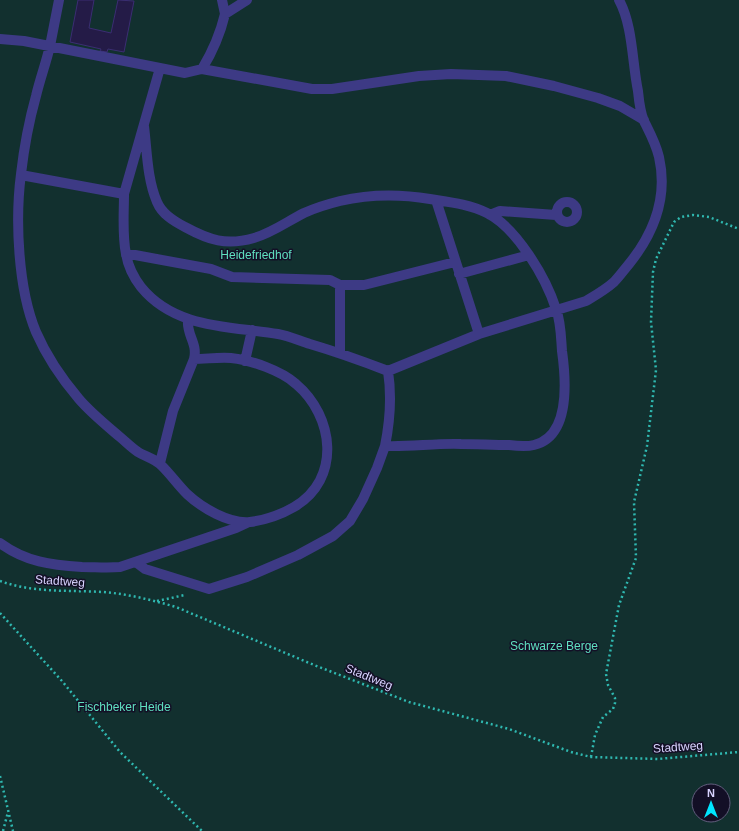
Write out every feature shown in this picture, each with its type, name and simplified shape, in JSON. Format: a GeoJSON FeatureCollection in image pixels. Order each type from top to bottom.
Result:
{"type":"FeatureCollection","features":[{"type":"Feature","properties":{"kind":"lane"},"geometry":{"type":"LineString","coordinates":[[59,0],[50,46],[35,97],[21,175],[18,214],[20,254],[25,290],[30,314],[36,332],[63,379],[78,398],[99,419],[137,451],[160,463],[187,494],[201,505],[214,513],[229,519],[248,522]]}},
{"type":"Feature","properties":{"kind":"lane"},"geometry":{"type":"LineString","coordinates":[[202,69],[220,34],[225,14],[222,0]]}},
{"type":"Feature","properties":{"kind":"lane"},"geometry":{"type":"LineString","coordinates":[[225,14],[247,0]]}},
{"type":"Feature","properties":{"kind":"lane"},"geometry":{"type":"LineString","coordinates":[[160,68],[144,126],[132,161],[124,194],[126,255],[131,271],[138,283],[157,303],[188,319],[203,323],[280,334],[340,353],[388,371],[479,334],[586,301],[602,292],[615,281],[646,240],[655,221],[659,207],[662,191],[662,172],[654,138],[644,120],[627,20],[619,0]]}},
{"type":"Feature","properties":{"kind":"lane"},"geometry":{"type":"LineString","coordinates":[[0,39],[13,39],[185,73],[202,69],[312,89],[332,89],[419,76],[452,74],[506,76],[554,86],[598,98],[620,106],[644,120]]}},
{"type":"Feature","properties":{"kind":"lane"},"geometry":{"type":"LineString","coordinates":[[144,126],[149,168],[157,202],[168,218],[203,237],[214,240],[240,241],[256,238],[306,212],[324,205],[351,199],[391,195],[410,196],[464,205],[490,215],[517,239],[529,255],[557,310],[563,356],[565,393],[560,422],[556,430],[543,442],[534,445],[458,444],[384,446]]}},
{"type":"Feature","properties":{"kind":"lane"},"geometry":{"type":"LineString","coordinates":[[21,175],[124,194]]}},
{"type":"Feature","properties":{"kind":"lane"},"geometry":{"type":"LineString","coordinates":[[436,200],[479,334]]}},
{"type":"Feature","properties":{"kind":"lane"},"geometry":{"type":"LineString","coordinates":[[490,215],[500,211],[556,215]]}},
{"type":"Feature","properties":{"kind":"lane"},"geometry":{"type":"LineString","coordinates":[[126,255],[135,255],[211,269],[232,277],[330,280],[340,285],[364,285],[455,262]]}},
{"type":"Feature","properties":{"kind":"lane"},"geometry":{"type":"LineString","coordinates":[[459,274],[529,255]]}},
{"type":"Feature","properties":{"kind":"lane"},"geometry":{"type":"LineString","coordinates":[[340,285],[340,353]]}},
{"type":"Feature","properties":{"kind":"lane"},"geometry":{"type":"LineString","coordinates":[[160,463],[173,412],[196,351],[189,332],[188,319]]}},
{"type":"Feature","properties":{"kind":"lane"},"geometry":{"type":"LineString","coordinates":[[245,361],[252,330]]}},
{"type":"Feature","properties":{"kind":"lane"},"geometry":{"type":"LineString","coordinates":[[0,543],[23,556],[41,562],[108,568],[120,567],[236,528],[248,522],[271,517],[289,510],[312,494],[320,480],[325,466],[327,446],[325,425],[318,409],[309,396],[287,376],[262,366],[232,358],[194,359]]}},
{"type":"Feature","properties":{"kind":"lane"},"geometry":{"type":"LineString","coordinates":[[137,562],[145,569],[209,589],[247,577],[298,555],[333,536],[350,521],[363,499],[377,468],[388,430],[391,408],[388,371]]}},
{"type":"Feature","properties":{"kind":"path"},"geometry":{"type":"LineString","coordinates":[[591,757],[595,735],[603,717],[613,709],[615,704],[615,698],[608,685],[606,674],[619,605],[636,558],[634,502],[647,446],[656,370],[651,322],[653,272],[656,259],[674,222],[681,217],[693,215],[709,217],[739,229]]}},
{"type":"Feature","properties":{"kind":"path","name":"Stadtweg"},"geometry":{"type":"LineString","coordinates":[[0,581],[44,591],[105,592],[157,601],[176,607],[314,665],[408,702],[509,729],[571,752],[591,757],[658,758],[739,752]]}},
{"type":"Feature","properties":{"kind":"path"},"geometry":{"type":"LineString","coordinates":[[0,612],[62,681],[120,752],[202,831]]}},
{"type":"Feature","properties":{"kind":"path"},"geometry":{"type":"LineString","coordinates":[[0,776],[13,831]]}},
{"type":"Feature","properties":{"kind":"path"},"geometry":{"type":"LineString","coordinates":[[3,831],[8,809]]}},
{"type":"Feature","properties":{"kind":"green space"},"geometry":{"type":"Polygon","coordinates":[[[0,0],[739,0],[739,831],[0,831],[0,0]]]}},
{"type":"Feature","properties":{"kind":"building"},"geometry":{"type":"Polygon","coordinates":[[[78,0],[94,0],[89,28],[111,33],[118,0],[134,1],[124,52],[108,49],[107,52],[100,51],[101,49],[70,42],[78,0]]]}},
{"type":"Feature","properties":{"kind":"park label","name":"Heidefriedhof"},"geometry":{"type":"Point","coordinates":[256,255]}},
{"type":"Feature","properties":{"kind":"park label","name":"Schwarze Berge"},"geometry":{"type":"Point","coordinates":[554,646]}},
{"type":"Feature","properties":{"kind":"park label","name":"Fischbeker Heide"},"geometry":{"type":"Point","coordinates":[124,707]}}]}
